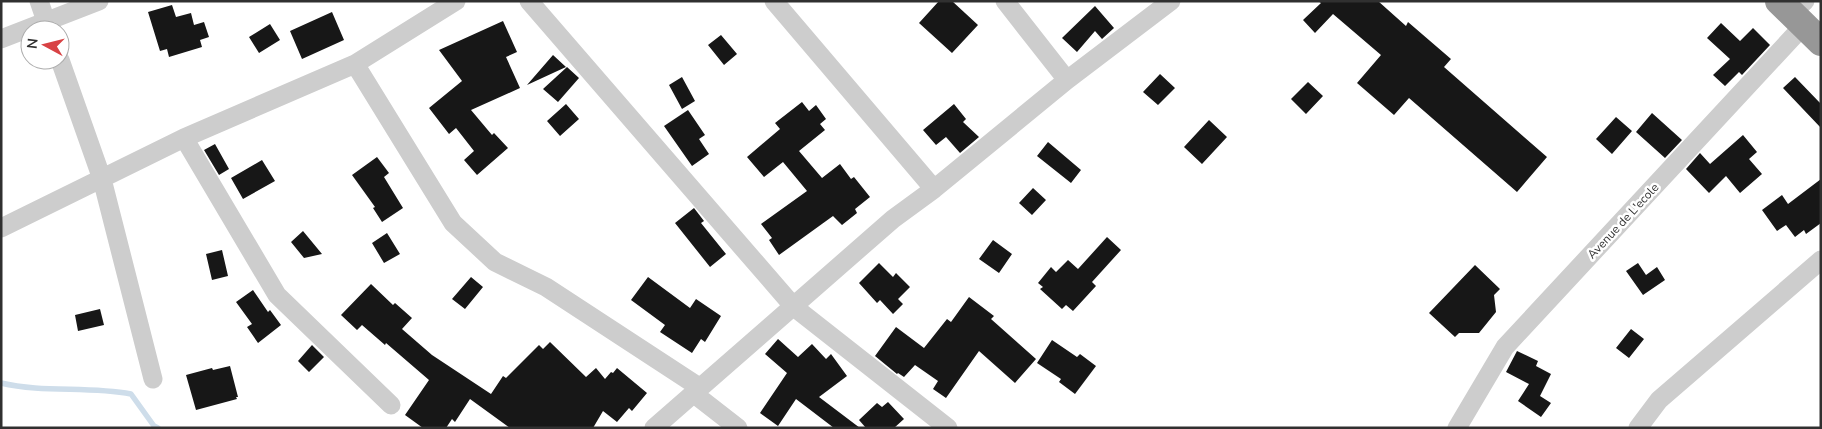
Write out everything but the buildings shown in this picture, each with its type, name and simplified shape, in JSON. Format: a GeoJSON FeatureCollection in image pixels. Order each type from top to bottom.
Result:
{"type":"FeatureCollection","features":[{"type":"Feature","properties":{"kind":"street"},"geometry":{"type":"LineString","coordinates":[[38,1],[46,20]]}},
{"type":"Feature","properties":{"kind":"street"},"geometry":{"type":"LineString","coordinates":[[60,20],[99,1]]}},
{"type":"Feature","properties":{"kind":"street"},"geometry":{"type":"LineString","coordinates":[[1,228],[184,138],[355,64],[456,1]]}},
{"type":"Feature","properties":{"kind":"street"},"geometry":{"type":"LineString","coordinates":[[529,1],[794,307],[948,428]]}},
{"type":"Feature","properties":{"kind":"street"},"geometry":{"type":"LineString","coordinates":[[774,1],[934,190]]}},
{"type":"Feature","properties":{"kind":"street"},"geometry":{"type":"LineString","coordinates":[[1005,1],[1066,80]]}},
{"type":"Feature","properties":{"kind":"street"},"geometry":{"type":"LineString","coordinates":[[654,428],[893,220],[934,190],[1066,80],[1171,1]]}},
{"type":"Feature","properties":{"kind":"street","name":"Avenue de L'ecole"},"geometry":{"type":"LineString","coordinates":[[1457,428],[1505,347],[1800,17]]}},
{"type":"Feature","properties":{"kind":"street"},"geometry":{"type":"LineString","coordinates":[[1,38],[20,33]]}},
{"type":"Feature","properties":{"kind":"street"},"geometry":{"type":"LineString","coordinates":[[355,64],[453,222],[495,262],[546,287],[696,390],[738,428]]}},
{"type":"Feature","properties":{"kind":"street"},"geometry":{"type":"LineString","coordinates":[[64,70],[102,179],[153,379]]}},
{"type":"Feature","properties":{"kind":"street"},"geometry":{"type":"LineString","coordinates":[[184,138],[277,295],[391,405]]}},
{"type":"Feature","properties":{"kind":"street"},"geometry":{"type":"LineString","coordinates":[[1638,428],[1659,400],[1821,260]]}},
{"type":"Feature","properties":{"kind":"waterway"},"geometry":{"type":"LineString","coordinates":[[1,383],[33,388],[98,390],[131,394],[154,426],[158,428]]}}]}
